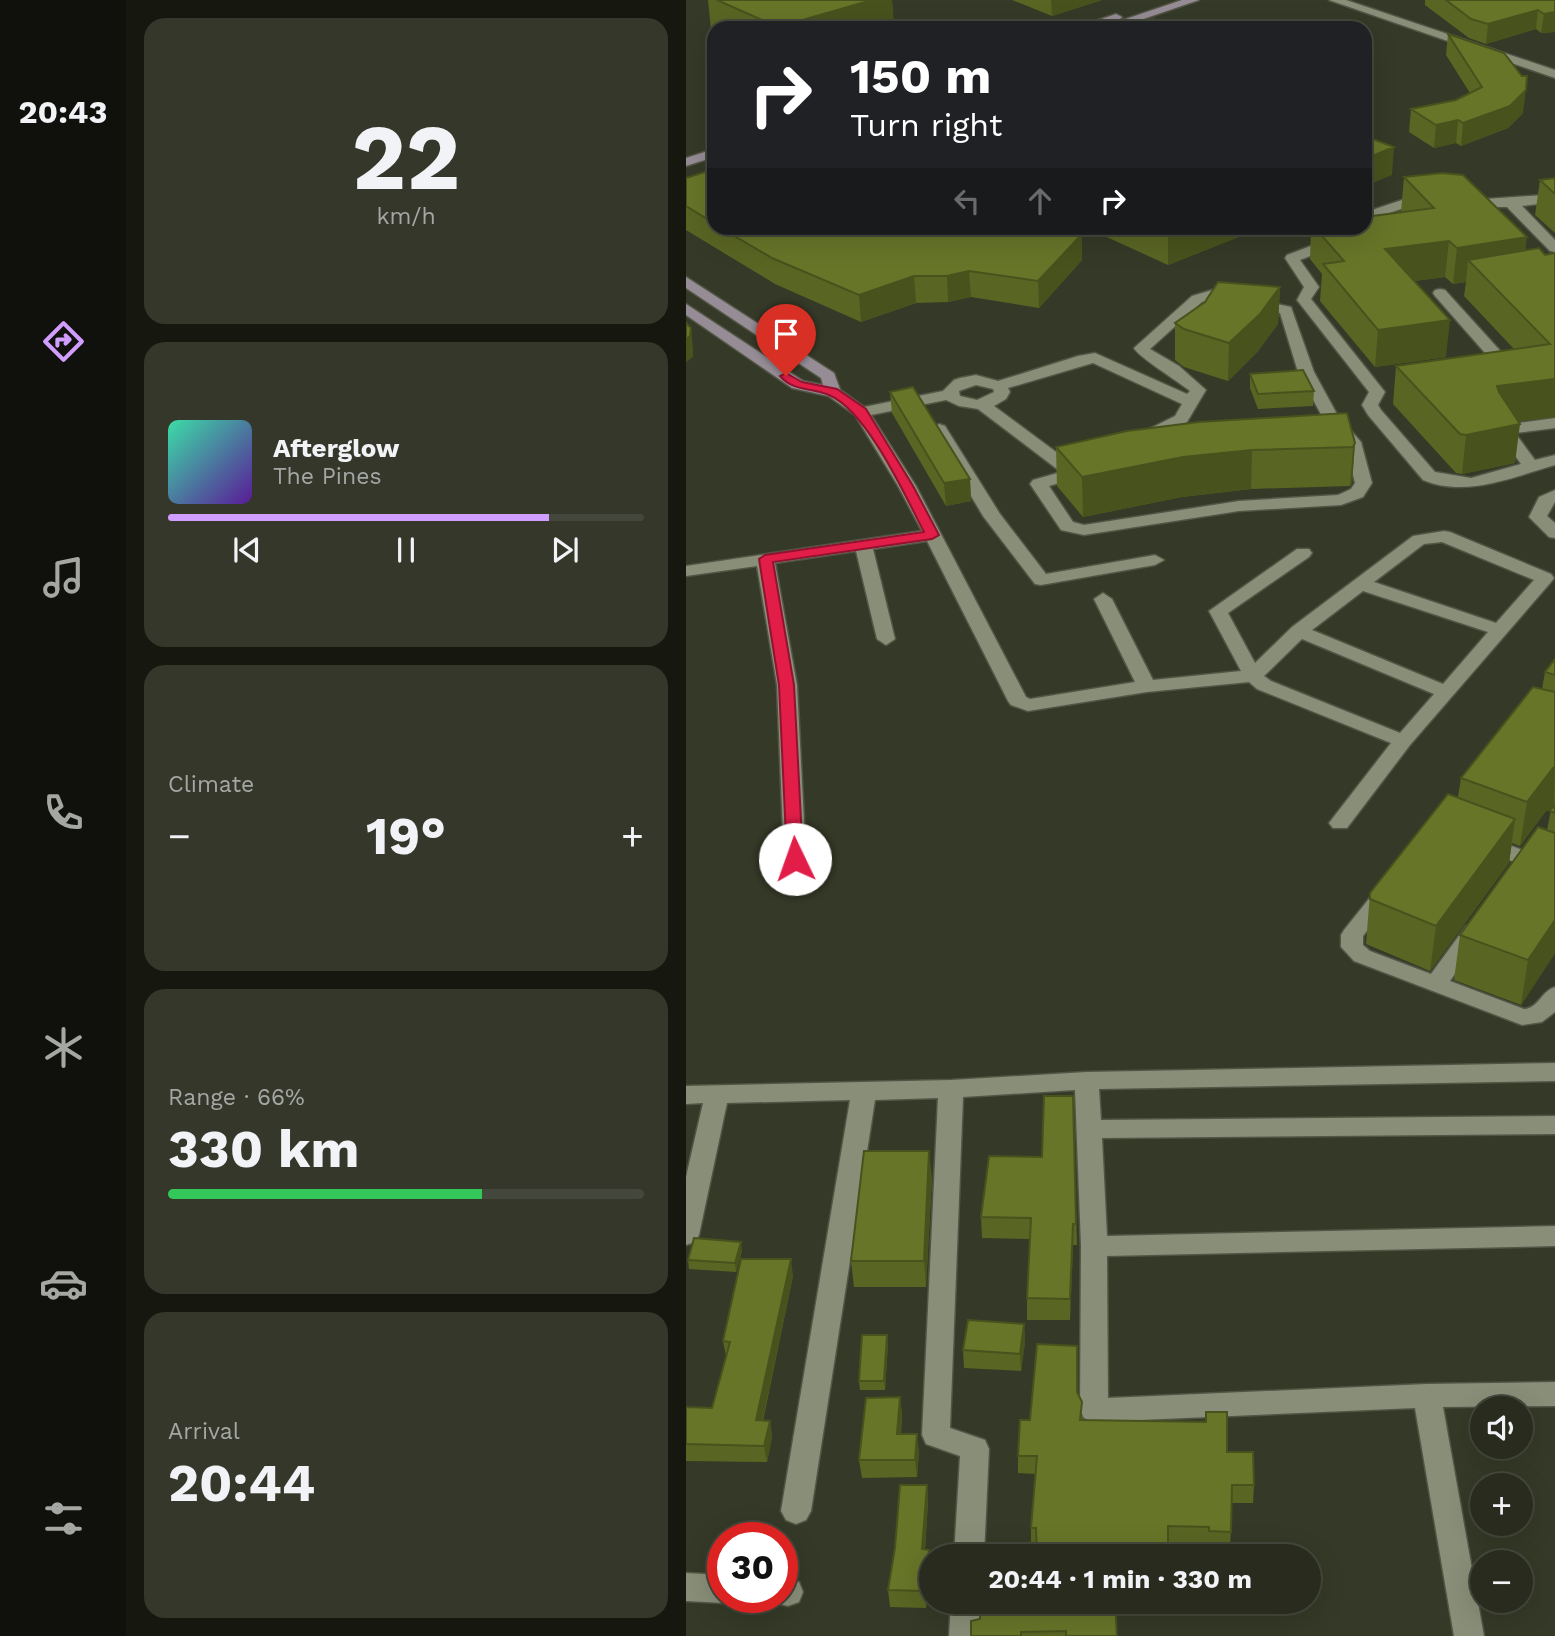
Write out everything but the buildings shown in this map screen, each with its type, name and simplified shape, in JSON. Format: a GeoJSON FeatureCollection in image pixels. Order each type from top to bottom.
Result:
{"type":"FeatureCollection","features":[{"type":"Feature","properties":{"kind":"street"},"geometry":{"type":"LineString","coordinates":[[1103,21],[1168,0]]}},
{"type":"Feature","properties":{"kind":"street"},"geometry":{"type":"LineString","coordinates":[[1127,21],[1192,0]]}},
{"type":"Feature","properties":{"kind":"street"},"geometry":{"type":"LineString","coordinates":[[1335,0],[1555,74]]}},
{"type":"Feature","properties":{"kind":"street"},"geometry":{"type":"LineString","coordinates":[[686,153],[707,146]]}},
{"type":"Feature","properties":{"kind":"street"},"geometry":{"type":"LineString","coordinates":[[686,162],[707,155]]}},
{"type":"Feature","properties":{"kind":"street"},"geometry":{"type":"LineString","coordinates":[[1372,227],[1377,223],[1377,213],[1417,199],[1470,204],[1511,204],[1555,198]]}},
{"type":"Feature","properties":{"kind":"street"},"geometry":{"type":"LineString","coordinates":[[1511,204],[1555,248]]}},
{"type":"Feature","properties":{"kind":"street"},"geometry":{"type":"LineString","coordinates":[[894,235],[889,256],[916,253]]}},
{"type":"Feature","properties":{"kind":"street"},"geometry":{"type":"LineString","coordinates":[[1351,235],[1292,258],[1312,287],[1303,298],[1383,391],[1370,405],[1429,476],[1471,483],[1555,460]]}},
{"type":"Feature","properties":{"kind":"street"},"geometry":{"type":"LineString","coordinates":[[686,281],[828,376],[833,392]]}},
{"type":"Feature","properties":{"kind":"street"},"geometry":{"type":"LineString","coordinates":[[1452,291],[1440,293],[1508,369],[1504,374],[1492,376]]}},
{"type":"Feature","properties":{"kind":"street"},"geometry":{"type":"LineString","coordinates":[[1224,295],[1286,310],[1306,372],[1331,418],[1353,442],[1364,483],[1357,493],[1341,500],[1239,506],[1084,530],[1067,526],[1039,487],[1042,482],[1074,473],[1181,419],[1198,390],[1173,369],[1143,352],[1142,348],[1203,296],[1224,295]]}},
{"type":"Feature","properties":{"kind":"street"},"geometry":{"type":"LineString","coordinates":[[686,308],[798,385],[833,392],[861,412],[907,486],[1018,701],[1028,705],[1147,687],[1253,676],[1299,631],[1419,540],[1444,536],[1545,578]]}},
{"type":"Feature","properties":{"kind":"street"},"geometry":{"type":"LineString","coordinates":[[951,394],[955,386],[968,381],[984,381],[999,386],[1083,359],[1095,358],[1191,402]]}},
{"type":"Feature","properties":{"kind":"street"},"geometry":{"type":"LineString","coordinates":[[861,412],[951,394],[964,403],[981,404],[1000,396],[1002,392],[999,386]]}},
{"type":"Feature","properties":{"kind":"street"},"geometry":{"type":"LineString","coordinates":[[920,401],[992,516],[1041,580],[1155,560]]}},
{"type":"Feature","properties":{"kind":"street"},"geometry":{"type":"LineString","coordinates":[[981,404],[1074,473]]}},
{"type":"Feature","properties":{"kind":"street"},"geometry":{"type":"LineString","coordinates":[[1531,467],[1504,429],[1555,423]]}},
{"type":"Feature","properties":{"kind":"street"},"geometry":{"type":"LineString","coordinates":[[1555,495],[1547,498],[1538,517],[1555,533]]}},
{"type":"Feature","properties":{"kind":"street"},"geometry":{"type":"LineString","coordinates":[[686,570],[932,535]]}},
{"type":"Feature","properties":{"kind":"street"},"geometry":{"type":"LineString","coordinates":[[863,545],[886,639]]}},
{"type":"Feature","properties":{"kind":"street"},"geometry":{"type":"LineString","coordinates":[[1219,611],[1303,553]]}},
{"type":"Feature","properties":{"kind":"street"},"geometry":{"type":"LineString","coordinates":[[765,559],[786,685],[795,859]]}},
{"type":"Feature","properties":{"kind":"street"},"geometry":{"type":"LineString","coordinates":[[1340,823],[1403,741],[1545,578],[1555,559]]}},
{"type":"Feature","properties":{"kind":"street"},"geometry":{"type":"LineString","coordinates":[[1361,584],[1499,630]]}},
{"type":"Feature","properties":{"kind":"street"},"geometry":{"type":"LineString","coordinates":[[1209,593],[1253,676],[1264,685],[1403,741]]}},
{"type":"Feature","properties":{"kind":"street"},"geometry":{"type":"LineString","coordinates":[[1103,599],[1147,687]]}},
{"type":"Feature","properties":{"kind":"street"},"geometry":{"type":"LineString","coordinates":[[1299,631],[1446,692]]}},
{"type":"Feature","properties":{"kind":"street"},"geometry":{"type":"LineString","coordinates":[[1463,835],[1555,870]]}},
{"type":"Feature","properties":{"kind":"street"},"geometry":{"type":"LineString","coordinates":[[1511,880],[1541,838]]}},
{"type":"Feature","properties":{"kind":"street"},"geometry":{"type":"LineString","coordinates":[[1395,880],[1352,935],[1352,947],[1362,956],[1522,1017],[1535,1017],[1542,1013],[1555,995]]}},
{"type":"Feature","properties":{"kind":"street"},"geometry":{"type":"LineString","coordinates":[[1436,984],[1489,911]]}},
{"type":"Feature","properties":{"kind":"street"},"geometry":{"type":"LineString","coordinates":[[686,1095],[951,1089],[1087,1082],[1555,1072]]}},
{"type":"Feature","properties":{"kind":"street"},"geometry":{"type":"LineString","coordinates":[[1087,1082],[1094,1246],[1094,1410],[1427,1396],[1555,1394]]}},
{"type":"Feature","properties":{"kind":"street"},"geometry":{"type":"LineString","coordinates":[[951,1089],[936,1436],[975,1449],[970,1544]]}},
{"type":"Feature","properties":{"kind":"street"},"geometry":{"type":"LineString","coordinates":[[796,1511],[864,1090]]}},
{"type":"Feature","properties":{"kind":"street"},"geometry":{"type":"LineString","coordinates":[[686,1235],[717,1094]]}},
{"type":"Feature","properties":{"kind":"street"},"geometry":{"type":"LineString","coordinates":[[1089,1129],[1555,1125]]}},
{"type":"Feature","properties":{"kind":"street"},"geometry":{"type":"LineString","coordinates":[[1094,1246],[1555,1236]]}},
{"type":"Feature","properties":{"kind":"street"},"geometry":{"type":"LineString","coordinates":[[1427,1396],[1469,1636]]}},
{"type":"Feature","properties":{"kind":"street"},"geometry":{"type":"LineString","coordinates":[[686,1587],[707,1588]]}},
{"type":"Feature","properties":{"kind":"street"},"geometry":{"type":"LineString","coordinates":[[964,1636],[965,1614]]}},
{"type":"Feature","properties":{"kind":"route"},"geometry":{"type":"LineString","coordinates":[[786,376],[798,385],[833,392],[861,412],[907,486],[932,535],[765,559],[786,685],[795,859]]}}]}
